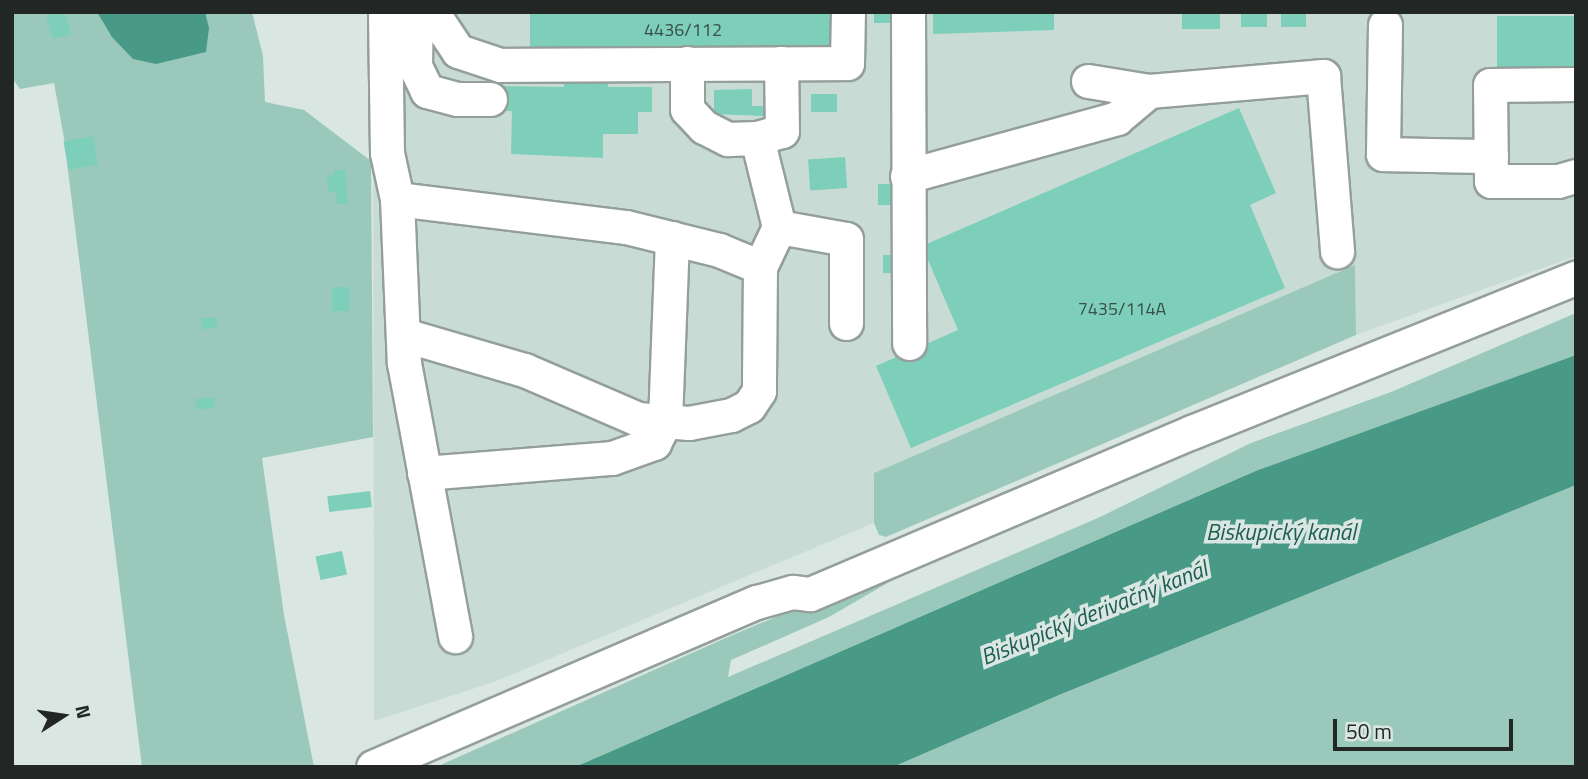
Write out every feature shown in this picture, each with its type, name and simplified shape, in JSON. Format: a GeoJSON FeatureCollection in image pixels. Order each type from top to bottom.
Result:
{"type":"FeatureCollection","features":[{"type":"Feature","properties":{"kind":"lane"},"geometry":{"type":"LineString","coordinates":[[385,12],[387,153],[397,199],[404,335],[424,472],[455,636]]}},
{"type":"Feature","properties":{"kind":"lane"},"geometry":{"type":"LineString","coordinates":[[416,12],[415,66],[427,91],[457,99],[490,99]]}},
{"type":"Feature","properties":{"kind":"lane"},"geometry":{"type":"LineString","coordinates":[[432,12],[458,51],[486,62],[687,63],[847,63],[848,12]]}},
{"type":"Feature","properties":{"kind":"lane"},"geometry":{"type":"LineString","coordinates":[[908,12],[909,343]]}},
{"type":"Feature","properties":{"kind":"lane"},"geometry":{"type":"LineString","coordinates":[[1385,25],[1383,154],[1491,156]]}},
{"type":"Feature","properties":{"kind":"lane"},"geometry":{"type":"LineString","coordinates":[[687,63],[687,108],[704,127],[728,139],[757,138],[782,131],[781,63]]}},
{"type":"Feature","properties":{"kind":"lane"},"geometry":{"type":"LineString","coordinates":[[1088,81],[1150,91],[1322,76],[1337,251]]}},
{"type":"Feature","properties":{"kind":"lane"},"geometry":{"type":"LineString","coordinates":[[1576,84],[1490,85],[1491,181],[1558,181],[1576,176]]}},
{"type":"Feature","properties":{"kind":"lane"},"geometry":{"type":"LineString","coordinates":[[907,176],[1117,118],[1150,91]]}},
{"type":"Feature","properties":{"kind":"lane"},"geometry":{"type":"LineString","coordinates":[[404,335],[523,370],[638,419],[690,423],[731,415],[749,406],[759,391],[760,267],[779,227],[757,138]]}},
{"type":"Feature","properties":{"kind":"lane"},"geometry":{"type":"LineString","coordinates":[[397,199],[626,227],[719,250],[760,267]]}},
{"type":"Feature","properties":{"kind":"lane"},"geometry":{"type":"LineString","coordinates":[[779,227],[846,239],[846,323]]}},
{"type":"Feature","properties":{"kind":"lane"},"geometry":{"type":"LineString","coordinates":[[424,472],[612,458],[654,443],[665,421],[672,239]]}},
{"type":"Feature","properties":{"kind":"lane"},"geometry":{"type":"LineString","coordinates":[[373,767],[757,601],[793,592],[810,594],[1192,432],[1576,278]]}},
{"type":"Feature","properties":{"kind":"shaded area"},"geometry":{"type":"Polygon","coordinates":[[[12,12],[252,12],[263,56],[265,102],[304,110],[371,161],[373,437],[262,458],[284,615],[314,767],[142,767],[64,138],[54,83],[20,89],[12,78],[12,12]]]}},
{"type":"Feature","properties":{"kind":"shaded area"},"geometry":{"type":"Polygon","coordinates":[[[373,12],[1576,12],[1576,256],[1356,335],[1355,266],[874,473],[874,523],[494,682],[374,721],[373,12]]]}},
{"type":"Feature","properties":{"kind":"shaded area"},"geometry":{"type":"Polygon","coordinates":[[[1355,265],[1356,335],[886,537],[879,535],[874,523],[874,473],[1355,265]]]}},
{"type":"Feature","properties":{"kind":"shaded area"},"geometry":{"type":"Polygon","coordinates":[[[1576,313],[1576,355],[1258,470],[575,767],[436,767],[728,637],[911,560],[941,552],[829,617],[731,660],[728,677],[1100,517],[1251,443],[1391,392],[1576,313]]]}},
{"type":"Feature","properties":{"kind":"shaded area"},"geometry":{"type":"Polygon","coordinates":[[[1576,485],[1576,767],[893,767],[1059,695],[1576,485]]]}},
{"type":"Feature","properties":{"kind":"water"},"geometry":{"type":"Polygon","coordinates":[[[97,12],[205,12],[209,28],[206,52],[156,64],[133,59],[112,37],[97,12]]]}},
{"type":"Feature","properties":{"kind":"water","name":"Biskupický kanál"},"geometry":{"type":"Polygon","coordinates":[[[1576,355],[1576,485],[1059,695],[893,767],[575,767],[1258,470],[1576,355]]]}},
{"type":"Feature","properties":{"kind":"building"},"geometry":{"type":"Polygon","coordinates":[[[65,12],[71,34],[53,39],[46,16],[65,12]]]}},
{"type":"Feature","properties":{"kind":"building"},"geometry":{"type":"Polygon","coordinates":[[[530,12],[836,12],[836,47],[530,47],[530,12]]]}},
{"type":"Feature","properties":{"kind":"building"},"geometry":{"type":"Polygon","coordinates":[[[874,12],[895,12],[895,23],[874,23],[874,12]]]}},
{"type":"Feature","properties":{"kind":"building"},"geometry":{"type":"Polygon","coordinates":[[[933,12],[1054,12],[1054,30],[933,34],[933,12]]]}},
{"type":"Feature","properties":{"kind":"building"},"geometry":{"type":"Polygon","coordinates":[[[1182,12],[1220,12],[1220,29],[1182,29],[1182,12]]]}},
{"type":"Feature","properties":{"kind":"building"},"geometry":{"type":"Polygon","coordinates":[[[1241,12],[1267,12],[1267,27],[1241,27],[1241,12]]]}},
{"type":"Feature","properties":{"kind":"building"},"geometry":{"type":"Polygon","coordinates":[[[1281,12],[1306,12],[1306,27],[1281,27],[1281,12]]]}},
{"type":"Feature","properties":{"kind":"building"},"geometry":{"type":"Polygon","coordinates":[[[1497,16],[1576,16],[1576,73],[1497,73],[1497,16]]]}},
{"type":"Feature","properties":{"kind":"building"},"geometry":{"type":"Polygon","coordinates":[[[564,75],[608,76],[608,87],[652,87],[652,112],[638,112],[638,134],[603,134],[603,158],[511,154],[512,111],[497,111],[497,86],[564,87],[564,75]]]}},
{"type":"Feature","properties":{"kind":"building"},"geometry":{"type":"Polygon","coordinates":[[[752,89],[752,106],[766,106],[766,116],[714,114],[714,90],[752,89]]]}},
{"type":"Feature","properties":{"kind":"building"},"geometry":{"type":"Polygon","coordinates":[[[811,94],[837,94],[837,112],[811,112],[811,94]]]}},
{"type":"Feature","properties":{"kind":"building"},"geometry":{"type":"Polygon","coordinates":[[[1239,108],[1276,193],[1250,205],[1285,288],[911,448],[876,366],[958,330],[922,246],[1239,108]]]}},
{"type":"Feature","properties":{"kind":"building"},"geometry":{"type":"Polygon","coordinates":[[[93,136],[98,165],[68,170],[63,141],[93,136]]]}},
{"type":"Feature","properties":{"kind":"building"},"geometry":{"type":"Polygon","coordinates":[[[845,157],[847,188],[810,191],[808,160],[845,157]]]}},
{"type":"Feature","properties":{"kind":"building"},"geometry":{"type":"Polygon","coordinates":[[[334,170],[345,170],[348,204],[337,204],[336,191],[328,192],[327,176],[334,175],[334,170]]]}},
{"type":"Feature","properties":{"kind":"building"},"geometry":{"type":"Polygon","coordinates":[[[878,184],[896,184],[896,205],[878,205],[878,184]]]}},
{"type":"Feature","properties":{"kind":"building"},"geometry":{"type":"Polygon","coordinates":[[[883,255],[894,255],[894,273],[883,273],[883,255]]]}},
{"type":"Feature","properties":{"kind":"building"},"geometry":{"type":"Polygon","coordinates":[[[332,287],[349,287],[349,311],[332,311],[332,287]]]}},
{"type":"Feature","properties":{"kind":"building"},"geometry":{"type":"Polygon","coordinates":[[[216,317],[217,328],[202,329],[201,318],[216,317]]]}},
{"type":"Feature","properties":{"kind":"building"},"geometry":{"type":"Polygon","coordinates":[[[214,397],[215,408],[196,410],[195,399],[214,397]]]}},
{"type":"Feature","properties":{"kind":"building"},"geometry":{"type":"Polygon","coordinates":[[[370,491],[372,507],[329,512],[327,496],[370,491]]]}},
{"type":"Feature","properties":{"kind":"building"},"geometry":{"type":"Polygon","coordinates":[[[342,551],[347,574],[321,580],[316,557],[342,551]]]}},
{"type":"Feature","properties":{"kind":"water label","name":"Biskupický derivačný kanál"},"geometry":{"type":"Point","coordinates":[1094,613]}}]}
